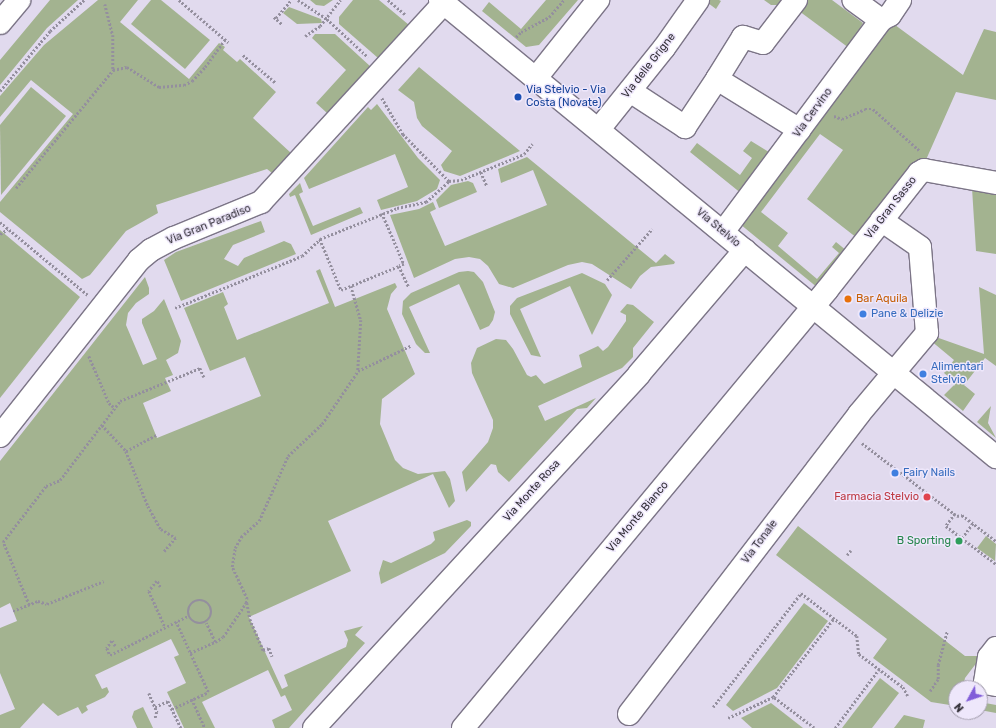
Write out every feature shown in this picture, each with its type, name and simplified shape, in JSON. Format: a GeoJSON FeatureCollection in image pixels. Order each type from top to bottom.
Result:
{"type":"FeatureCollection","features":[{"type":"Feature","properties":{"kind":"street"},"geometry":{"type":"LineString","coordinates":[[0,23],[19,0]]}},
{"type":"Feature","properties":{"kind":"street"},"geometry":{"type":"LineString","coordinates":[[536,78],[598,0]]}},
{"type":"Feature","properties":{"kind":"street","name":"Via delle Grigne"},"geometry":{"type":"LineString","coordinates":[[598,130],[630,91],[698,0]]}},
{"type":"Feature","properties":{"kind":"street"},"geometry":{"type":"LineString","coordinates":[[630,91],[685,127],[743,36],[763,43],[796,0]]}},
{"type":"Feature","properties":{"kind":"street"},"geometry":{"type":"LineString","coordinates":[[853,0],[881,20]]}},
{"type":"Feature","properties":{"kind":"street","name":"Via Cervino"},"geometry":{"type":"LineString","coordinates":[[723,232],[881,20],[890,15],[900,0]]}},
{"type":"Feature","properties":{"kind":"street","name":"Via Stelvio"},"geometry":{"type":"LineString","coordinates":[[442,2],[996,457]]}},
{"type":"Feature","properties":{"kind":"street","name":"Via Gran Paradiso"},"geometry":{"type":"LineString","coordinates":[[0,436],[133,266],[151,250],[174,238],[261,202],[442,2]]}},
{"type":"Feature","properties":{"kind":"street"},"geometry":{"type":"LineString","coordinates":[[717,78],[800,130]]}},
{"type":"Feature","properties":{"kind":"street","name":"Via Gran Sasso"},"geometry":{"type":"LineString","coordinates":[[813,306],[921,171],[996,183]]}},
{"type":"Feature","properties":{"kind":"street","name":"Via Tonale"},"geometry":{"type":"LineString","coordinates":[[629,714],[859,414],[927,333],[921,250],[881,220]]}},
{"type":"Feature","properties":{"kind":"street","name":"Via Monte Rosa"},"geometry":{"type":"LineString","coordinates":[[314,728],[634,380],[745,250]]}},
{"type":"Feature","properties":{"kind":"street","name":"Via Monte Bianco"},"geometry":{"type":"LineString","coordinates":[[463,728],[813,306]]}},
{"type":"Feature","properties":{"kind":"street"},"geometry":{"type":"LineString","coordinates":[[996,648],[989,657],[985,683],[996,685]]}},
{"type":"Feature","properties":{"kind":"path"},"geometry":{"type":"LineString","coordinates":[[0,91],[50,31],[84,0]]}},
{"type":"Feature","properties":{"kind":"path"},"geometry":{"type":"LineString","coordinates":[[180,0],[228,42]]}},
{"type":"Feature","properties":{"kind":"path"},"geometry":{"type":"LineString","coordinates":[[283,25],[275,18],[291,0]]}},
{"type":"Feature","properties":{"kind":"path"},"geometry":{"type":"LineString","coordinates":[[298,0],[327,19],[374,62]]}},
{"type":"Feature","properties":{"kind":"path"},"geometry":{"type":"LineString","coordinates":[[305,36],[327,19],[340,0]]}},
{"type":"Feature","properties":{"kind":"path"},"geometry":{"type":"LineString","coordinates":[[516,38],[521,32],[549,17],[564,0]]}},
{"type":"Feature","properties":{"kind":"path"},"geometry":{"type":"LineString","coordinates":[[106,4],[113,35],[113,70]]}},
{"type":"Feature","properties":{"kind":"path"},"geometry":{"type":"LineString","coordinates":[[16,188],[113,70],[127,67],[159,88],[184,85],[192,81],[205,67],[225,39]]}},
{"type":"Feature","properties":{"kind":"path"},"geometry":{"type":"LineString","coordinates":[[243,55],[276,83]]}},
{"type":"Feature","properties":{"kind":"path"},"geometry":{"type":"LineString","coordinates":[[377,93],[387,103],[403,134],[449,181]]}},
{"type":"Feature","properties":{"kind":"path"},"geometry":{"type":"LineString","coordinates":[[819,104],[841,119],[865,109],[873,109],[919,149],[922,155],[921,171]]}},
{"type":"Feature","properties":{"kind":"path"},"geometry":{"type":"LineString","coordinates":[[175,308],[302,256],[320,239],[382,213],[426,202],[449,181],[461,180],[524,154],[532,144]]}},
{"type":"Feature","properties":{"kind":"path"},"geometry":{"type":"LineString","coordinates":[[481,172],[487,186]]}},
{"type":"Feature","properties":{"kind":"path"},"geometry":{"type":"LineString","coordinates":[[320,239],[341,290],[404,264],[382,213]]}},
{"type":"Feature","properties":{"kind":"path"},"geometry":{"type":"LineString","coordinates":[[0,222],[94,300]]}},
{"type":"Feature","properties":{"kind":"path"},"geometry":{"type":"LineString","coordinates":[[0,234],[8,229]]}},
{"type":"Feature","properties":{"kind":"path"},"geometry":{"type":"LineString","coordinates":[[607,280],[652,229]]}},
{"type":"Feature","properties":{"kind":"path"},"geometry":{"type":"LineString","coordinates":[[399,266],[408,287]]}},
{"type":"Feature","properties":{"kind":"path"},"geometry":{"type":"LineString","coordinates":[[351,286],[361,320],[358,371]]}},
{"type":"Feature","properties":{"kind":"path"},"geometry":{"type":"LineString","coordinates":[[272,656],[269,648],[263,650],[250,619],[246,603],[232,567],[235,548],[242,537],[259,521],[288,456],[322,424],[358,371],[410,346]]}},
{"type":"Feature","properties":{"kind":"path"},"geometry":{"type":"LineString","coordinates":[[88,354],[109,403],[115,408]]}},
{"type":"Feature","properties":{"kind":"path"},"geometry":{"type":"LineString","coordinates":[[29,604],[3,542],[46,486],[60,480],[120,401],[200,368],[204,377]]}},
{"type":"Feature","properties":{"kind":"path"},"geometry":{"type":"LineString","coordinates":[[102,425],[126,451],[148,506],[161,528],[176,538],[164,552]]}},
{"type":"Feature","properties":{"kind":"path"},"geometry":{"type":"LineString","coordinates":[[126,451],[156,435]]}},
{"type":"Feature","properties":{"kind":"path"},"geometry":{"type":"LineString","coordinates":[[858,440],[955,514],[962,515],[996,541]]}},
{"type":"Feature","properties":{"kind":"path"},"geometry":{"type":"LineString","coordinates":[[955,514],[946,526],[996,564]]}},
{"type":"Feature","properties":{"kind":"path"},"geometry":{"type":"LineString","coordinates":[[962,538],[973,523]]}},
{"type":"Feature","properties":{"kind":"path"},"geometry":{"type":"LineString","coordinates":[[847,555],[851,550]]}},
{"type":"Feature","properties":{"kind":"path"},"geometry":{"type":"LineString","coordinates":[[13,611],[38,601],[47,604],[104,581]]}},
{"type":"Feature","properties":{"kind":"path"},"geometry":{"type":"LineString","coordinates":[[160,587],[157,581],[149,591],[165,627]]}},
{"type":"Feature","properties":{"kind":"path"},"geometry":{"type":"LineString","coordinates":[[713,707],[801,593],[857,636],[859,654],[903,687],[908,696]]}},
{"type":"Feature","properties":{"kind":"path"},"geometry":{"type":"LineString","coordinates":[[188,616],[191,603],[198,599],[206,601],[211,606],[212,614],[206,623]]}},
{"type":"Feature","properties":{"kind":"path"},"geometry":{"type":"LineString","coordinates":[[190,653],[223,637],[238,612],[246,603]]}},
{"type":"Feature","properties":{"kind":"path"},"geometry":{"type":"LineString","coordinates":[[115,646],[112,641],[107,648],[110,655],[188,616]]}},
{"type":"Feature","properties":{"kind":"path"},"geometry":{"type":"LineString","coordinates":[[188,616],[194,623],[206,623]]}},
{"type":"Feature","properties":{"kind":"path"},"geometry":{"type":"LineString","coordinates":[[728,718],[773,697],[834,618]]}},
{"type":"Feature","properties":{"kind":"path"},"geometry":{"type":"LineString","coordinates":[[172,708],[208,692],[176,622]]}},
{"type":"Feature","properties":{"kind":"path"},"geometry":{"type":"LineString","coordinates":[[206,623],[214,642]]}},
{"type":"Feature","properties":{"kind":"path"},"geometry":{"type":"LineString","coordinates":[[930,691],[938,679],[938,665],[947,631]]}},
{"type":"Feature","properties":{"kind":"path"},"geometry":{"type":"LineString","coordinates":[[835,728],[879,669]]}},
{"type":"Feature","properties":{"kind":"path"},"geometry":{"type":"LineString","coordinates":[[149,693],[157,712],[155,719]]}},
{"type":"Feature","properties":{"kind":"path"},"geometry":{"type":"LineString","coordinates":[[773,697],[814,728]]}},
{"type":"Feature","properties":{"kind":"path"},"geometry":{"type":"LineString","coordinates":[[192,699],[205,728]]}},
{"type":"Feature","properties":{"kind":"path"},"geometry":{"type":"LineString","coordinates":[[155,707],[168,701],[181,728]]}},
{"type":"Feature","properties":{"kind":"green space"},"geometry":{"type":"Polygon","coordinates":[[[50,0],[78,0],[47,28],[0,85],[0,60],[50,0]]]}},
{"type":"Feature","properties":{"kind":"green space"},"geometry":{"type":"Polygon","coordinates":[[[98,0],[138,0],[120,22],[189,79],[219,43],[225,47],[223,50],[237,62],[240,59],[276,92],[253,118],[291,153],[272,173],[267,169],[156,205],[158,213],[126,231],[90,275],[82,279],[0,212],[0,202],[73,114],[31,80],[0,117],[0,96],[44,45],[98,0]]]}},
{"type":"Feature","properties":{"kind":"green space"},"geometry":{"type":"Polygon","coordinates":[[[151,0],[161,0],[210,40],[185,69],[131,24],[151,0]]]}},
{"type":"Feature","properties":{"kind":"green space"},"geometry":{"type":"Polygon","coordinates":[[[310,0],[333,0],[324,6],[316,5],[310,0]]]}},
{"type":"Feature","properties":{"kind":"green space"},"geometry":{"type":"Polygon","coordinates":[[[353,0],[379,0],[409,25],[378,58],[339,24],[339,17],[353,0]]]}},
{"type":"Feature","properties":{"kind":"green space"},"geometry":{"type":"Polygon","coordinates":[[[546,0],[578,0],[539,45],[526,47],[482,11],[489,2],[521,29],[546,0]]]}},
{"type":"Feature","properties":{"kind":"green space"},"geometry":{"type":"Polygon","coordinates":[[[704,0],[719,0],[721,1],[716,9],[704,0]]]}},
{"type":"Feature","properties":{"kind":"green space"},"geometry":{"type":"Polygon","coordinates":[[[764,0],[784,0],[782,5],[771,5],[764,0]]]}},
{"type":"Feature","properties":{"kind":"green space"},"geometry":{"type":"Polygon","coordinates":[[[807,0],[832,0],[863,23],[849,48],[799,11],[807,0]]]}},
{"type":"Feature","properties":{"kind":"green space"},"geometry":{"type":"Polygon","coordinates":[[[289,7],[321,19],[322,23],[297,24],[283,13],[289,7]]]}},
{"type":"Feature","properties":{"kind":"green space"},"geometry":{"type":"Polygon","coordinates":[[[891,22],[963,75],[984,29],[996,32],[996,100],[956,92],[925,162],[917,161],[857,238],[807,199],[843,150],[820,134],[761,212],[788,233],[778,246],[817,279],[839,253],[832,247],[836,242],[847,251],[818,288],[740,224],[891,22]]]}},
{"type":"Feature","properties":{"kind":"green space"},"geometry":{"type":"Polygon","coordinates":[[[315,34],[335,34],[371,67],[327,113],[316,103],[346,70],[312,38],[315,34]]]}},
{"type":"Feature","properties":{"kind":"green space"},"geometry":{"type":"Polygon","coordinates":[[[419,67],[520,151],[460,176],[444,171],[441,165],[452,151],[422,126],[417,118],[414,102],[398,90],[419,67]]]}},
{"type":"Feature","properties":{"kind":"green space"},"geometry":{"type":"Polygon","coordinates":[[[31,87],[66,116],[1,195],[0,125],[31,87]]]}},
{"type":"Feature","properties":{"kind":"green space"},"geometry":{"type":"Polygon","coordinates":[[[377,104],[418,158],[440,180],[437,189],[417,201],[381,210],[377,200],[408,187],[395,154],[309,189],[304,178],[368,107],[371,110],[377,104]]]}},
{"type":"Feature","properties":{"kind":"green space"},"geometry":{"type":"Polygon","coordinates":[[[751,141],[772,154],[742,194],[690,152],[697,143],[740,175],[752,158],[743,151],[751,141]]]}},
{"type":"Feature","properties":{"kind":"green space"},"geometry":{"type":"Polygon","coordinates":[[[527,157],[656,263],[665,254],[675,262],[674,264],[651,267],[640,276],[631,289],[592,264],[582,262],[568,265],[513,288],[499,284],[488,266],[480,259],[469,257],[455,259],[414,278],[390,215],[419,209],[433,202],[436,209],[430,212],[445,246],[547,205],[533,170],[501,183],[498,169],[527,157]]]}},
{"type":"Feature","properties":{"kind":"green space"},"geometry":{"type":"Polygon","coordinates":[[[468,181],[473,183],[477,192],[439,208],[436,200],[451,185],[468,181]]]}},
{"type":"Feature","properties":{"kind":"green space"},"geometry":{"type":"Polygon","coordinates":[[[300,183],[303,192],[299,194],[313,226],[360,207],[363,213],[311,235],[295,195],[290,197],[289,194],[300,183]]]}},
{"type":"Feature","properties":{"kind":"green space"},"geometry":{"type":"Polygon","coordinates":[[[972,188],[996,192],[996,254],[976,251],[972,188]]]}},
{"type":"Feature","properties":{"kind":"green space"},"geometry":{"type":"Polygon","coordinates":[[[261,221],[265,232],[233,245],[224,259],[238,266],[244,258],[284,241],[291,244],[296,254],[181,301],[164,260],[176,252],[261,221]]]}},
{"type":"Feature","properties":{"kind":"green space"},"geometry":{"type":"Polygon","coordinates":[[[0,230],[80,297],[0,398],[0,230]]]}},
{"type":"Feature","properties":{"kind":"green space"},"geometry":{"type":"Polygon","coordinates":[[[320,269],[335,307],[395,283],[397,287],[391,294],[387,309],[415,374],[382,399],[380,424],[395,460],[403,468],[418,474],[445,471],[450,479],[455,501],[449,508],[433,474],[328,521],[351,571],[249,617],[282,689],[288,686],[284,675],[346,647],[348,640],[344,631],[363,626],[355,635],[365,643],[289,728],[275,728],[272,720],[292,710],[285,695],[281,697],[268,670],[202,702],[215,728],[184,728],[167,692],[186,683],[174,657],[179,655],[171,639],[95,675],[102,689],[107,687],[109,692],[105,697],[86,706],[88,710],[82,714],[78,707],[58,716],[43,703],[20,728],[0,728],[0,715],[15,709],[0,673],[0,628],[17,621],[10,603],[0,608],[0,461],[145,277],[149,288],[149,294],[136,303],[128,313],[126,325],[143,365],[157,359],[142,323],[142,319],[154,311],[164,299],[181,341],[178,353],[166,360],[173,375],[165,378],[171,391],[143,403],[157,438],[261,396],[245,357],[210,371],[184,308],[223,292],[228,304],[224,307],[237,340],[329,303],[316,271],[320,269]]]}},
{"type":"Feature","properties":{"kind":"green space"},"geometry":{"type":"Polygon","coordinates":[[[459,272],[474,272],[483,282],[495,312],[493,320],[489,326],[480,330],[459,284],[409,307],[430,353],[425,353],[416,344],[402,314],[403,301],[411,293],[459,272]]]}},
{"type":"Feature","properties":{"kind":"green space"},"geometry":{"type":"Polygon","coordinates":[[[582,273],[605,284],[612,295],[592,335],[570,286],[520,309],[541,357],[531,355],[510,314],[510,306],[517,298],[582,273]]]}},
{"type":"Feature","properties":{"kind":"green space"},"geometry":{"type":"Polygon","coordinates":[[[979,287],[996,295],[996,366],[985,358],[964,385],[975,394],[963,411],[944,395],[956,383],[944,373],[954,360],[930,340],[933,336],[984,354],[979,287]]]}},
{"type":"Feature","properties":{"kind":"green space"},"geometry":{"type":"Polygon","coordinates":[[[627,304],[633,305],[654,322],[633,348],[633,357],[622,368],[538,406],[545,421],[596,398],[587,408],[577,409],[509,482],[498,472],[496,465],[491,464],[466,492],[462,472],[488,442],[493,428],[493,420],[472,373],[471,363],[477,348],[496,339],[506,340],[513,349],[527,375],[531,377],[536,375],[544,384],[582,367],[579,355],[598,346],[603,351],[608,347],[626,321],[626,315],[620,312],[627,304]]]}},
{"type":"Feature","properties":{"kind":"green space"},"geometry":{"type":"Polygon","coordinates":[[[991,406],[988,423],[996,438],[977,422],[991,406]]]}},
{"type":"Feature","properties":{"kind":"green space"},"geometry":{"type":"Polygon","coordinates":[[[467,520],[471,522],[471,526],[445,553],[381,584],[379,573],[383,560],[391,563],[431,544],[435,540],[433,532],[467,520]]]}},
{"type":"Feature","properties":{"kind":"green space"},"geometry":{"type":"Polygon","coordinates":[[[798,526],[965,656],[978,656],[984,653],[965,680],[948,680],[948,705],[931,702],[873,658],[887,639],[776,555],[798,526]]]}},
{"type":"Feature","properties":{"kind":"green space"},"geometry":{"type":"Polygon","coordinates":[[[986,536],[996,544],[995,561],[977,548],[986,536]]]}},
{"type":"Feature","properties":{"kind":"green space"},"geometry":{"type":"Polygon","coordinates":[[[804,603],[828,621],[777,688],[733,711],[726,705],[804,603]]]}},
{"type":"Feature","properties":{"kind":"green space"},"geometry":{"type":"Polygon","coordinates":[[[880,678],[899,693],[872,728],[842,728],[880,678]]]}},
{"type":"Feature","properties":{"kind":"green space"},"geometry":{"type":"Polygon","coordinates":[[[771,703],[803,728],[752,728],[741,718],[771,703]]]}},
{"type":"Feature","properties":{"kind":"green space"},"geometry":{"type":"Polygon","coordinates":[[[988,704],[996,705],[996,713],[988,712],[988,704]]]}},
{"type":"Feature","properties":{"kind":"green space"},"geometry":{"type":"Polygon","coordinates":[[[143,707],[153,728],[137,728],[132,717],[134,711],[143,707]]]}},
{"type":"Feature","properties":{"kind":"green space"},"geometry":{"type":"Polygon","coordinates":[[[904,715],[925,720],[923,728],[894,728],[904,715]]]}},
{"type":"Feature","properties":{"kind":"place","name":"Via Stelvio - Via Costa (Novate)"},"geometry":{"type":"Point","coordinates":[518,97]}},
{"type":"Feature","properties":{"kind":"place","name":"Bar Aquila"},"geometry":{"type":"Point","coordinates":[848,299]}},
{"type":"Feature","properties":{"kind":"place","name":"Pane & Delizie"},"geometry":{"type":"Point","coordinates":[863,314]}},
{"type":"Feature","properties":{"kind":"place","name":"Alimentari Stelvio"},"geometry":{"type":"Point","coordinates":[923,374]}},
{"type":"Feature","properties":{"kind":"place","name":"Fairy Nails"},"geometry":{"type":"Point","coordinates":[895,473]}},
{"type":"Feature","properties":{"kind":"place","name":"Farmacia Stelvio"},"geometry":{"type":"Point","coordinates":[927,497]}},
{"type":"Feature","properties":{"kind":"place","name":"B Sporting"},"geometry":{"type":"Point","coordinates":[959,541]}}]}
